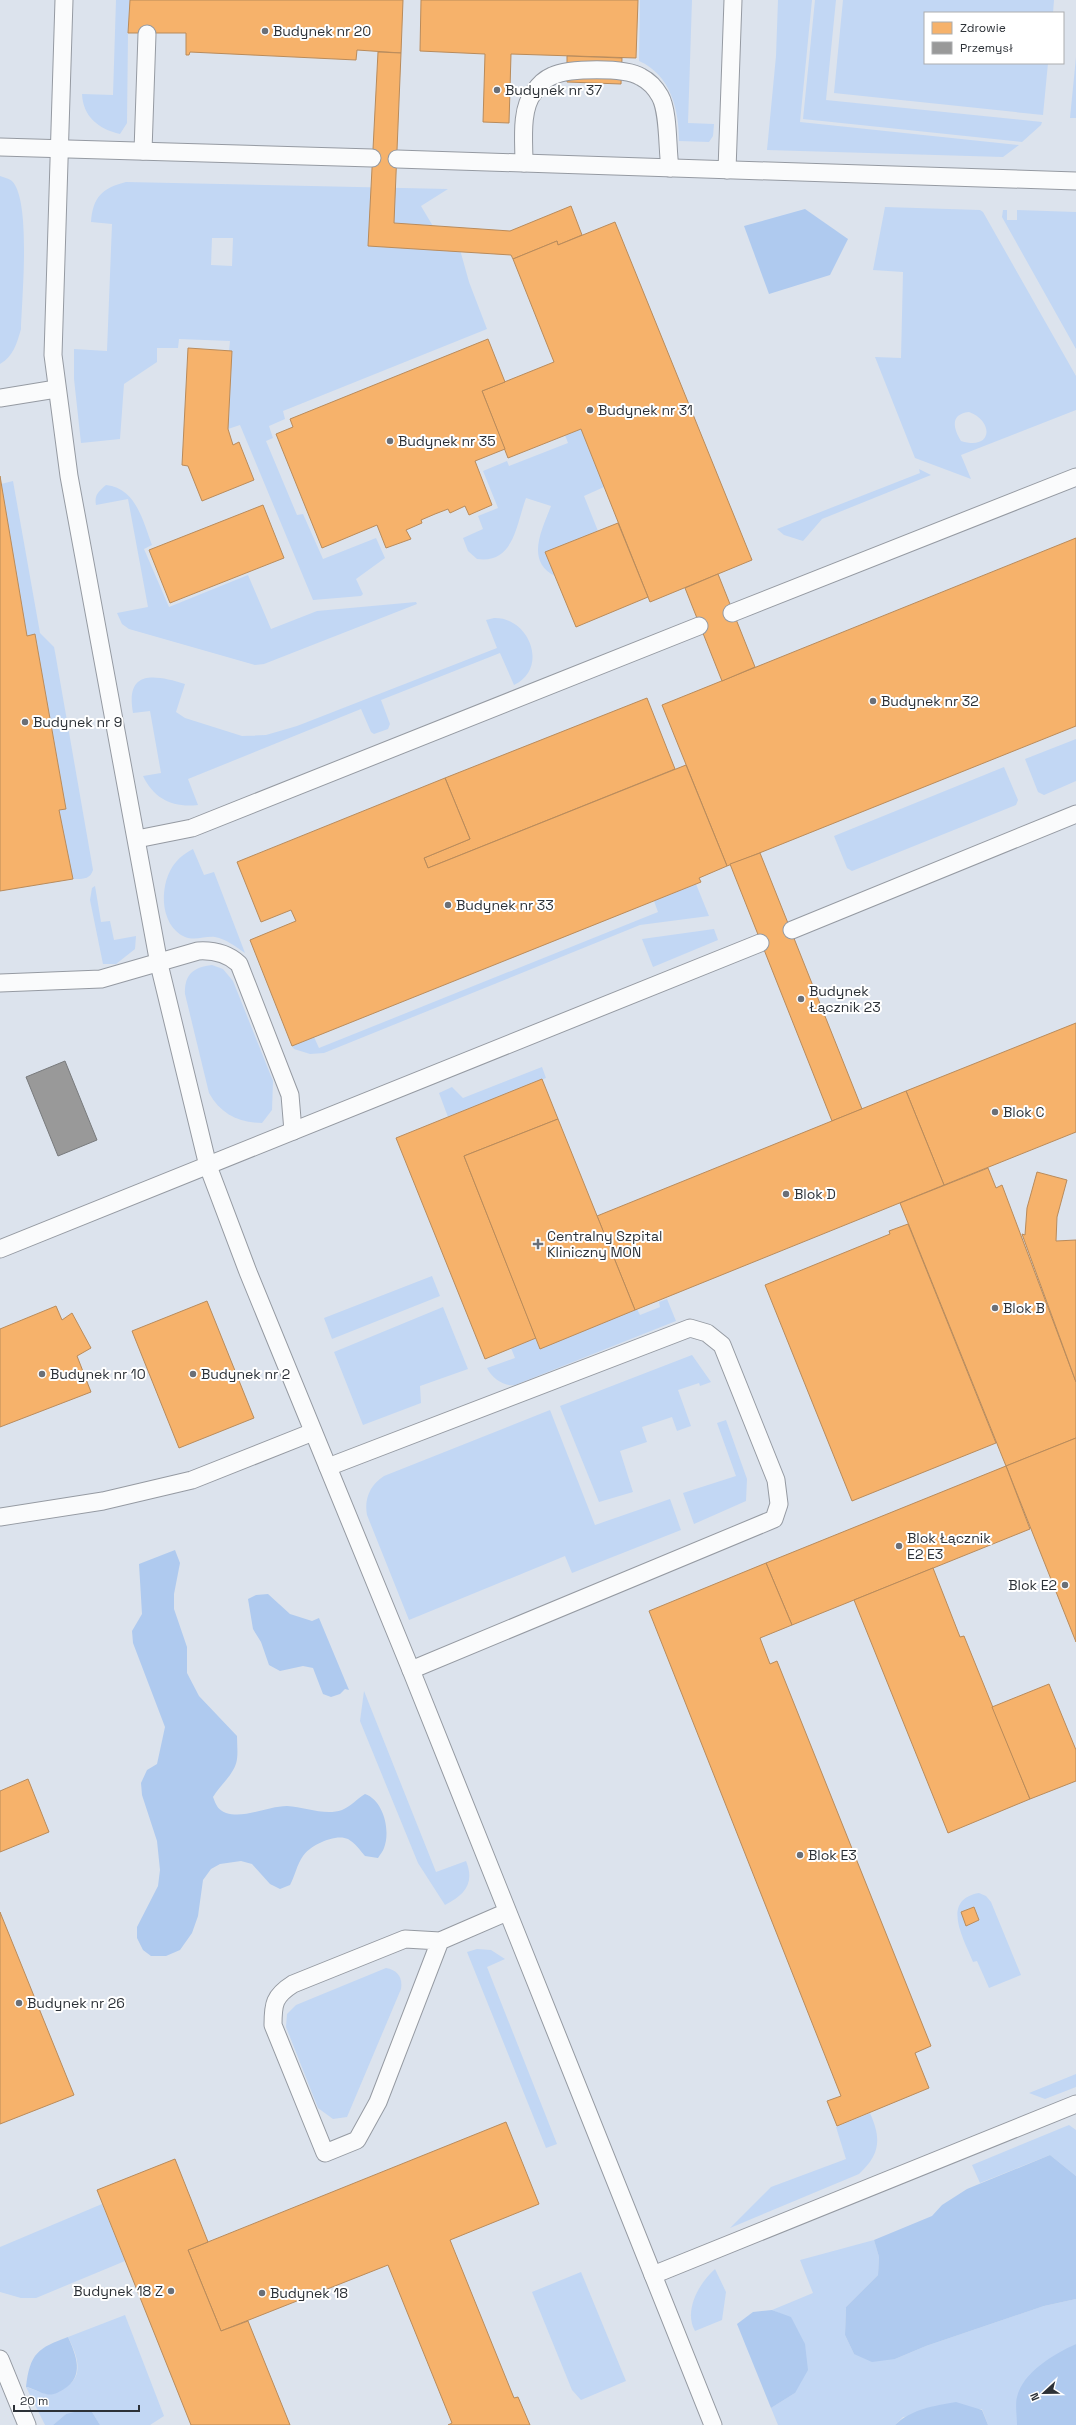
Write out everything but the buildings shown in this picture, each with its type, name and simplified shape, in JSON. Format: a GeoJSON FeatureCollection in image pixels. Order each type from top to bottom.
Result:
{"type":"FeatureCollection","features":[{"type":"Feature","properties":{"kind":"lane"},"geometry":{"type":"LineString","coordinates":[[64,0],[60,149],[56,207],[53,356],[56,389],[69,476],[159,964],[208,1166],[313,1432],[411,1670],[713,2425]]}},
{"type":"Feature","properties":{"kind":"lane"},"geometry":{"type":"LineString","coordinates":[[727,170],[733,0]]}},
{"type":"Feature","properties":{"kind":"lane"},"geometry":{"type":"LineString","coordinates":[[143,151],[147,34]]}},
{"type":"Feature","properties":{"kind":"lane"},"geometry":{"type":"LineString","coordinates":[[524,163],[526,113],[533,93],[542,83],[552,76],[575,70],[628,71],[648,81],[660,97],[666,119],[666,145],[670,168]]}},
{"type":"Feature","properties":{"kind":"lane"},"geometry":{"type":"LineString","coordinates":[[0,147],[372,158]]}},
{"type":"Feature","properties":{"kind":"lane"},"geometry":{"type":"LineString","coordinates":[[397,159],[1076,181]]}},
{"type":"Feature","properties":{"kind":"lane"},"geometry":{"type":"LineString","coordinates":[[0,398],[56,389]]}},
{"type":"Feature","properties":{"kind":"lane"},"geometry":{"type":"LineString","coordinates":[[732,613],[1076,477]]}},
{"type":"Feature","properties":{"kind":"lane"},"geometry":{"type":"LineString","coordinates":[[137,839],[192,828],[700,626]]}},
{"type":"Feature","properties":{"kind":"lane"},"geometry":{"type":"LineString","coordinates":[[792,930],[1076,814]]}},
{"type":"Feature","properties":{"kind":"lane"},"geometry":{"type":"LineString","coordinates":[[0,1249],[760,943]]}},
{"type":"Feature","properties":{"kind":"lane"},"geometry":{"type":"LineString","coordinates":[[0,983],[85,981],[159,964],[198,951],[210,951],[231,957],[239,964],[290,1095],[293,1131]]}},
{"type":"Feature","properties":{"kind":"lane"},"geometry":{"type":"LineString","coordinates":[[328,1467],[690,1328],[707,1333],[716,1338],[725,1353],[776,1480],[779,1504],[774,1519],[411,1670]]}},
{"type":"Feature","properties":{"kind":"lane"},"geometry":{"type":"LineString","coordinates":[[0,1517],[103,1500],[192,1480],[313,1432]]}},
{"type":"Feature","properties":{"kind":"lane"},"geometry":{"type":"LineString","coordinates":[[440,1942],[378,2102],[357,2140],[325,2153],[273,2025],[274,2005],[278,1995],[294,1984],[405,1939],[440,1942],[507,1912]]}},
{"type":"Feature","properties":{"kind":"lane"},"geometry":{"type":"LineString","coordinates":[[653,2275],[1076,2104]]}},
{"type":"Feature","properties":{"kind":"lane"},"geometry":{"type":"LineString","coordinates":[[0,2359],[27,2425]]}},
{"type":"Feature","properties":{"kind":"shaded area"},"geometry":{"type":"Polygon","coordinates":[[[116,0],[130,0],[127,123],[120,134],[105,129],[94,121],[85,109],[82,94],[113,95],[116,0]]]}},
{"type":"Feature","properties":{"kind":"shaded area"},"geometry":{"type":"Polygon","coordinates":[[[640,0],[692,0],[688,123],[714,124],[713,136],[709,142],[679,141],[679,129],[675,106],[666,84],[650,67],[639,61],[640,0]]]}},
{"type":"Feature","properties":{"kind":"shaded area"},"geometry":{"type":"Polygon","coordinates":[[[778,0],[812,0],[800,122],[1019,145],[1003,157],[767,150],[776,56],[778,0]]]}},
{"type":"Feature","properties":{"kind":"shaded area"},"geometry":{"type":"Polygon","coordinates":[[[815,0],[836,0],[826,100],[1042,122],[1041,125],[1022,142],[803,119],[815,0]]]}},
{"type":"Feature","properties":{"kind":"shaded area"},"geometry":{"type":"Polygon","coordinates":[[[843,0],[1054,0],[1053,12],[924,12],[924,64],[1048,64],[1043,115],[834,93],[843,0]]]}},
{"type":"Feature","properties":{"kind":"shaded area"},"geometry":{"type":"Polygon","coordinates":[[[1076,57],[1076,118],[1070,118],[1076,57]]]}},
{"type":"Feature","properties":{"kind":"shaded area"},"geometry":{"type":"Polygon","coordinates":[[[0,176],[9,179],[14,183],[20,197],[24,234],[24,255],[21,329],[11,354],[0,364],[0,176]]]}},
{"type":"Feature","properties":{"kind":"shaded area"},"geometry":{"type":"Polygon","coordinates":[[[126,182],[448,189],[421,206],[440,238],[459,246],[469,282],[487,329],[283,411],[285,419],[269,426],[273,438],[266,441],[297,515],[303,514],[323,559],[376,538],[385,558],[356,579],[363,594],[361,596],[313,600],[240,425],[228,429],[232,351],[229,351],[230,341],[179,339],[178,348],[157,348],[157,362],[124,384],[120,439],[81,443],[74,379],[74,349],[107,351],[112,224],[91,222],[92,213],[100,195],[118,184],[126,182]],[[212,238],[211,265],[232,266],[233,238],[212,238]]]}},
{"type":"Feature","properties":{"kind":"shaded area"},"geometry":{"type":"Polygon","coordinates":[[[885,207],[980,210],[983,212],[1076,376],[1076,410],[961,455],[971,479],[915,458],[875,357],[901,358],[903,272],[873,270],[885,207]],[[969,412],[963,413],[956,419],[955,427],[961,441],[972,443],[979,442],[984,439],[986,428],[977,416],[969,412]]]}},
{"type":"Feature","properties":{"kind":"shaded area"},"geometry":{"type":"Polygon","coordinates":[[[805,209],[848,239],[830,275],[769,294],[744,226],[805,209]]]}},
{"type":"Feature","properties":{"kind":"shaded area"},"geometry":{"type":"Polygon","coordinates":[[[1003,210],[1007,210],[1007,220],[1017,220],[1017,210],[1076,212],[1076,349],[1002,217],[1003,210]]]}},
{"type":"Feature","properties":{"kind":"shaded area"},"geometry":{"type":"Polygon","coordinates":[[[581,429],[604,487],[584,496],[598,531],[546,552],[555,576],[546,570],[540,562],[538,554],[540,535],[551,506],[526,498],[516,530],[506,549],[499,555],[489,559],[477,559],[468,551],[463,538],[483,529],[478,516],[498,508],[483,471],[507,461],[509,466],[568,443],[565,435],[581,429]]]}},
{"type":"Feature","properties":{"kind":"shaded area"},"geometry":{"type":"Polygon","coordinates":[[[919,469],[931,475],[822,519],[803,541],[784,535],[777,529],[920,473],[919,469]]]}},
{"type":"Feature","properties":{"kind":"shaded area"},"geometry":{"type":"Polygon","coordinates":[[[13,481],[40,633],[54,647],[93,870],[90,876],[82,879],[73,879],[59,810],[66,808],[35,635],[27,636],[1,484],[13,481]]]}},
{"type":"Feature","properties":{"kind":"shaded area"},"geometry":{"type":"Polygon","coordinates":[[[106,485],[116,487],[125,492],[137,507],[152,545],[144,549],[169,607],[248,575],[271,629],[317,611],[416,602],[417,604],[264,664],[255,665],[129,629],[122,624],[117,613],[148,607],[128,499],[96,505],[96,496],[106,485]]]}},
{"type":"Feature","properties":{"kind":"shaded area"},"geometry":{"type":"Polygon","coordinates":[[[494,618],[507,620],[517,626],[531,645],[533,657],[531,668],[525,677],[514,685],[500,653],[381,700],[390,724],[388,729],[374,734],[371,732],[361,709],[188,779],[198,805],[180,805],[165,800],[153,791],[143,776],[161,773],[150,711],[133,713],[132,699],[134,689],[138,682],[153,678],[185,684],[176,712],[185,718],[242,736],[266,735],[297,726],[497,648],[486,620],[494,618]]]}},
{"type":"Feature","properties":{"kind":"shaded area"},"geometry":{"type":"Polygon","coordinates":[[[1076,739],[1076,781],[1044,795],[1038,792],[1025,759],[1076,739]]]}},
{"type":"Feature","properties":{"kind":"shaded area"},"geometry":{"type":"Polygon","coordinates":[[[1004,767],[1018,800],[1016,805],[852,871],[847,868],[834,836],[1004,767]]]}},
{"type":"Feature","properties":{"kind":"shaded area"},"geometry":{"type":"Polygon","coordinates":[[[193,849],[204,875],[214,872],[245,953],[219,938],[211,937],[192,939],[185,937],[176,931],[170,923],[164,902],[166,880],[170,870],[176,862],[184,854],[193,849]]]}},
{"type":"Feature","properties":{"kind":"shaded area"},"geometry":{"type":"Polygon","coordinates":[[[696,884],[709,916],[640,925],[324,1053],[310,1054],[294,1049],[292,1046],[314,1037],[319,1048],[658,912],[654,901],[696,884]]]}},
{"type":"Feature","properties":{"kind":"shaded area"},"geometry":{"type":"Polygon","coordinates":[[[95,886],[101,922],[110,921],[114,940],[136,936],[135,949],[116,964],[103,964],[90,900],[92,888],[95,886]]]}},
{"type":"Feature","properties":{"kind":"shaded area"},"geometry":{"type":"Polygon","coordinates":[[[714,929],[718,940],[653,967],[642,939],[714,929]]]}},
{"type":"Feature","properties":{"kind":"shaded area"},"geometry":{"type":"Polygon","coordinates":[[[212,965],[223,969],[233,981],[273,1081],[272,1110],[262,1123],[253,1123],[231,1116],[213,1100],[209,1093],[185,994],[185,987],[191,973],[205,966],[212,965]]]}},
{"type":"Feature","properties":{"kind":"shaded area"},"geometry":{"type":"Polygon","coordinates":[[[542,1067],[546,1078],[448,1117],[439,1093],[452,1087],[463,1098],[542,1067]]]}},
{"type":"Feature","properties":{"kind":"shaded area"},"geometry":{"type":"Polygon","coordinates":[[[432,1276],[440,1296],[332,1339],[324,1318],[432,1276]]]}},
{"type":"Feature","properties":{"kind":"shaded area"},"geometry":{"type":"Polygon","coordinates":[[[667,1299],[676,1321],[515,1385],[507,1385],[499,1381],[487,1368],[515,1358],[511,1348],[536,1338],[637,1309],[640,1315],[660,1307],[659,1302],[667,1299]]]}},
{"type":"Feature","properties":{"kind":"shaded area"},"geometry":{"type":"Polygon","coordinates":[[[443,1307],[468,1369],[420,1386],[421,1403],[363,1425],[334,1352],[443,1307]]]}},
{"type":"Feature","properties":{"kind":"shaded area"},"geometry":{"type":"Polygon","coordinates":[[[692,1355],[711,1382],[700,1386],[699,1383],[678,1390],[691,1426],[677,1431],[672,1417],[642,1427],[647,1442],[620,1451],[633,1492],[599,1502],[560,1406],[692,1355]]]}},
{"type":"Feature","properties":{"kind":"shaded area"},"geometry":{"type":"Polygon","coordinates":[[[550,1410],[595,1525],[670,1499],[681,1530],[572,1573],[565,1556],[409,1620],[367,1515],[366,1503],[372,1488],[384,1476],[550,1410]]]}},
{"type":"Feature","properties":{"kind":"shaded area"},"geometry":{"type":"Polygon","coordinates":[[[726,1420],[747,1479],[746,1501],[694,1524],[683,1493],[736,1476],[717,1423],[726,1420]]]}},
{"type":"Feature","properties":{"kind":"shaded area"},"geometry":{"type":"Polygon","coordinates":[[[175,1550],[180,1563],[174,1594],[174,1609],[187,1647],[187,1673],[199,1696],[237,1736],[236,1764],[213,1797],[218,1807],[223,1812],[233,1814],[249,1813],[287,1806],[322,1812],[335,1812],[345,1809],[365,1794],[377,1802],[381,1809],[384,1816],[387,1833],[384,1848],[378,1858],[365,1856],[353,1842],[348,1839],[330,1839],[317,1844],[303,1856],[290,1885],[280,1889],[270,1884],[252,1864],[241,1861],[220,1864],[211,1869],[203,1880],[198,1916],[192,1933],[180,1950],[166,1956],[151,1956],[143,1950],[137,1938],[137,1927],[158,1886],[160,1870],[157,1841],[142,1795],[141,1783],[147,1770],[157,1764],[165,1727],[133,1643],[132,1631],[142,1614],[139,1564],[175,1550]]]}},
{"type":"Feature","properties":{"kind":"shaded area"},"geometry":{"type":"Polygon","coordinates":[[[268,1594],[290,1614],[312,1621],[319,1618],[349,1690],[345,1689],[340,1694],[331,1697],[323,1694],[313,1668],[303,1666],[280,1671],[269,1665],[261,1642],[253,1629],[248,1599],[256,1595],[268,1594]]]}},
{"type":"Feature","properties":{"kind":"shaded area"},"geometry":{"type":"Polygon","coordinates":[[[364,1691],[436,1872],[466,1861],[469,1869],[469,1882],[458,1897],[445,1905],[418,1863],[360,1721],[364,1691]]]}},
{"type":"Feature","properties":{"kind":"shaded area"},"geometry":{"type":"Polygon","coordinates":[[[979,1893],[986,1896],[991,1902],[1021,1975],[989,1988],[977,1961],[973,1962],[958,1922],[960,1904],[967,1897],[979,1893]]]}},
{"type":"Feature","properties":{"kind":"shaded area"},"geometry":{"type":"Polygon","coordinates":[[[477,1949],[491,1950],[505,1959],[487,1967],[557,2144],[546,2148],[467,1952],[477,1949]]]}},
{"type":"Feature","properties":{"kind":"shaded area"},"geometry":{"type":"Polygon","coordinates":[[[386,1968],[396,1972],[401,1981],[401,1989],[347,2117],[333,2119],[318,2108],[286,2027],[287,2014],[296,2005],[386,1968]]]}},
{"type":"Feature","properties":{"kind":"shaded area"},"geometry":{"type":"Polygon","coordinates":[[[1076,2074],[1076,2087],[1045,2099],[1029,2093],[1076,2074]]]}},
{"type":"Feature","properties":{"kind":"shaded area"},"geometry":{"type":"Polygon","coordinates":[[[870,2113],[876,2130],[877,2145],[872,2160],[859,2174],[730,2228],[771,2187],[846,2159],[836,2127],[870,2113]]]}},
{"type":"Feature","properties":{"kind":"shaded area"},"geometry":{"type":"Polygon","coordinates":[[[1069,2125],[1076,2130],[1076,2176],[1050,2155],[980,2183],[972,2165],[1069,2125]]]}},
{"type":"Feature","properties":{"kind":"shaded area"},"geometry":{"type":"Polygon","coordinates":[[[1050,2155],[1076,2176],[1076,2299],[1044,2306],[926,2346],[895,2359],[872,2362],[854,2354],[845,2335],[846,2307],[878,2275],[879,2257],[874,2240],[932,2216],[942,2205],[967,2189],[1050,2155]]]}},
{"type":"Feature","properties":{"kind":"shaded area"},"geometry":{"type":"Polygon","coordinates":[[[102,2204],[125,2261],[36,2298],[21,2298],[0,2292],[0,2247],[102,2204]]]}},
{"type":"Feature","properties":{"kind":"shaded area"},"geometry":{"type":"Polygon","coordinates":[[[874,2240],[879,2257],[878,2275],[846,2307],[845,2335],[854,2354],[895,2359],[926,2346],[1044,2306],[1076,2299],[1076,2344],[1063,2351],[1017,2397],[1017,2425],[988,2425],[982,2409],[903,2417],[895,2425],[778,2425],[771,2408],[795,2393],[791,2318],[772,2310],[813,2293],[800,2260],[874,2240]]]}},
{"type":"Feature","properties":{"kind":"shaded area"},"geometry":{"type":"Polygon","coordinates":[[[715,2269],[726,2292],[722,2320],[695,2331],[692,2323],[692,2306],[699,2289],[715,2269]]]}},
{"type":"Feature","properties":{"kind":"shaded area"},"geometry":{"type":"Polygon","coordinates":[[[581,2272],[626,2381],[581,2400],[572,2390],[532,2292],[581,2272]]]}},
{"type":"Feature","properties":{"kind":"shaded area"},"geometry":{"type":"Polygon","coordinates":[[[772,2310],[791,2317],[805,2344],[808,2370],[795,2393],[771,2408],[737,2324],[753,2312],[772,2310]]]}},
{"type":"Feature","properties":{"kind":"shaded area"},"geometry":{"type":"Polygon","coordinates":[[[125,2315],[164,2416],[150,2425],[100,2425],[92,2412],[66,2414],[53,2425],[45,2425],[26,2387],[46,2394],[60,2389],[72,2382],[76,2377],[78,2366],[73,2347],[68,2337],[125,2315]]]}},
{"type":"Feature","properties":{"kind":"shaded area"},"geometry":{"type":"Polygon","coordinates":[[[68,2337],[74,2351],[77,2365],[77,2372],[71,2384],[56,2393],[51,2394],[26,2387],[30,2366],[37,2353],[49,2345],[68,2337]]]}},
{"type":"Feature","properties":{"kind":"shaded area"},"geometry":{"type":"Polygon","coordinates":[[[1076,2344],[1076,2425],[1017,2425],[1016,2407],[1020,2388],[1040,2365],[1058,2353],[1076,2344]]]}},
{"type":"Feature","properties":{"kind":"shaded area"},"geometry":{"type":"Polygon","coordinates":[[[956,2402],[982,2410],[988,2425],[895,2425],[908,2415],[923,2409],[956,2402]]]}},
{"type":"Feature","properties":{"kind":"shaded area"},"geometry":{"type":"Polygon","coordinates":[[[83,2410],[92,2412],[100,2425],[53,2425],[66,2414],[83,2410]]]}},
{"type":"Feature","properties":{"kind":"place","name":"Budynek nr 20"},"geometry":{"type":"Point","coordinates":[265,31]}},
{"type":"Feature","properties":{"kind":"place","name":"Budynek nr 37"},"geometry":{"type":"Point","coordinates":[497,90]}},
{"type":"Feature","properties":{"kind":"place","name":"Budynek nr 31"},"geometry":{"type":"Point","coordinates":[590,410]}},
{"type":"Feature","properties":{"kind":"place","name":"Budynek nr 35"},"geometry":{"type":"Point","coordinates":[390,441]}},
{"type":"Feature","properties":{"kind":"place","name":"Budynek nr 32"},"geometry":{"type":"Point","coordinates":[873,701]}},
{"type":"Feature","properties":{"kind":"place","name":"Budynek nr 9"},"geometry":{"type":"Point","coordinates":[25,722]}},
{"type":"Feature","properties":{"kind":"place","name":"Budynek nr 33"},"geometry":{"type":"Point","coordinates":[448,905]}},
{"type":"Feature","properties":{"kind":"place","name":"Budynek Łącznik 23"},"geometry":{"type":"Point","coordinates":[801,999]}},
{"type":"Feature","properties":{"kind":"place","name":"Blok C"},"geometry":{"type":"Point","coordinates":[995,1112]}},
{"type":"Feature","properties":{"kind":"place","name":"Blok D"},"geometry":{"type":"Point","coordinates":[786,1194]}},
{"type":"Feature","properties":{"kind":"place","name":"Centralny Szpital Kliniczny MON"},"geometry":{"type":"Point","coordinates":[538,1244]}},
{"type":"Feature","properties":{"kind":"place","name":"Blok B"},"geometry":{"type":"Point","coordinates":[995,1308]}},
{"type":"Feature","properties":{"kind":"place","name":"Budynek nr 10"},"geometry":{"type":"Point","coordinates":[42,1374]}},
{"type":"Feature","properties":{"kind":"place","name":"Budynek nr 2"},"geometry":{"type":"Point","coordinates":[193,1374]}},
{"type":"Feature","properties":{"kind":"place","name":"Blok Łącznik E2 E3"},"geometry":{"type":"Point","coordinates":[899,1546]}},
{"type":"Feature","properties":{"kind":"place","name":"Blok E2"},"geometry":{"type":"Point","coordinates":[1065,1585]}},
{"type":"Feature","properties":{"kind":"place","name":"Blok E3"},"geometry":{"type":"Point","coordinates":[800,1855]}},
{"type":"Feature","properties":{"kind":"place","name":"Budynek nr 26"},"geometry":{"type":"Point","coordinates":[19,2003]}},
{"type":"Feature","properties":{"kind":"place","name":"Budynek 18 Z"},"geometry":{"type":"Point","coordinates":[171,2291]}},
{"type":"Feature","properties":{"kind":"place","name":"Budynek 18"},"geometry":{"type":"Point","coordinates":[262,2293]}}]}
